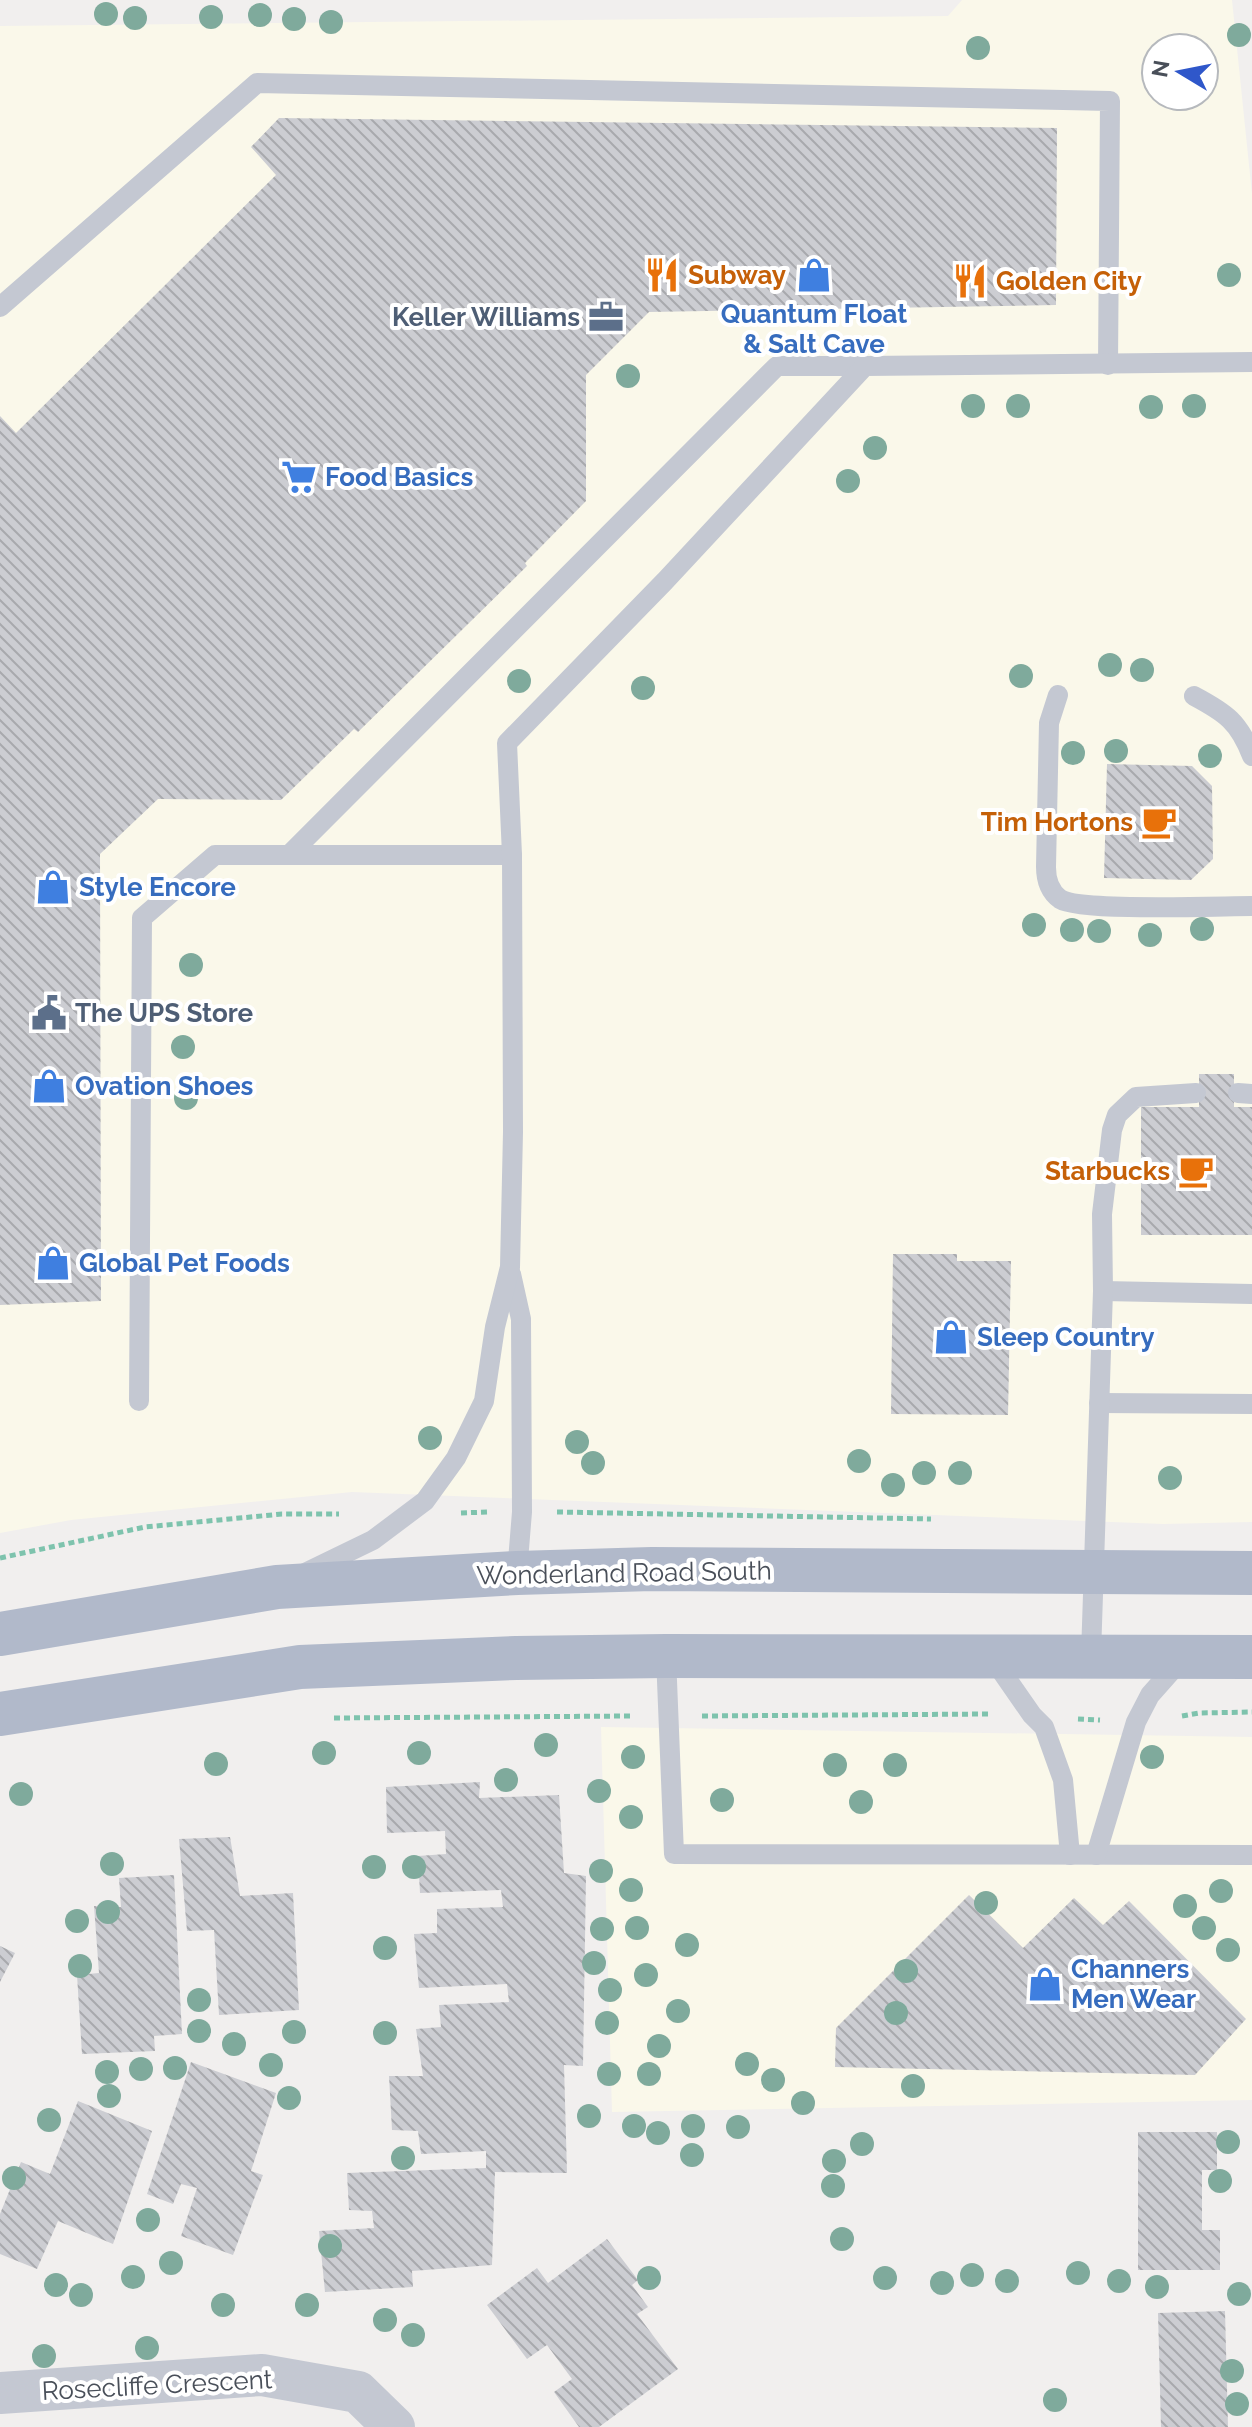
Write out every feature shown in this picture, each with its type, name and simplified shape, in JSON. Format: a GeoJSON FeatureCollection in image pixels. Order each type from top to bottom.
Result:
{"type":"FeatureCollection","features":[{"type":"Feature","properties":{"kind":"main road","name":"Wonderland Road South"},"geometry":{"type":"LineString","coordinates":[[0,1634],[277,1587],[517,1573],[652,1569],[1252,1573]]}},
{"type":"Feature","properties":{"kind":"main road"},"geometry":{"type":"LineString","coordinates":[[0,1714],[300,1667],[516,1658],[666,1656],[1252,1657]]}},
{"type":"Feature","properties":{"kind":"street","name":"Rosecliffe Crescent"},"geometry":{"type":"LineString","coordinates":[[0,2393],[262,2375],[358,2392],[394,2427]]}},
{"type":"Feature","properties":{"kind":"lane"},"geometry":{"type":"LineString","coordinates":[[0,307],[257,83],[1110,101],[1108,365]]}},
{"type":"Feature","properties":{"kind":"lane"},"geometry":{"type":"LineString","coordinates":[[289,855],[777,366],[1252,362]]}},
{"type":"Feature","properties":{"kind":"lane"},"geometry":{"type":"LineString","coordinates":[[277,1587],[373,1540],[411,1514],[439,1484],[456,1458],[484,1401],[495,1327],[510,1267],[512,855],[507,743],[665,581],[865,366]]}},
{"type":"Feature","properties":{"kind":"lane"},"geometry":{"type":"LineString","coordinates":[[1058,695],[1049,723],[1046,880],[1051,889],[1061,899],[1088,906],[1252,906]]}},
{"type":"Feature","properties":{"kind":"lane"},"geometry":{"type":"LineString","coordinates":[[1194,696],[1225,713],[1244,734],[1252,756]]}},
{"type":"Feature","properties":{"kind":"lane"},"geometry":{"type":"LineString","coordinates":[[139,1401],[142,918],[215,855],[512,855]]}},
{"type":"Feature","properties":{"kind":"lane"},"geometry":{"type":"LineString","coordinates":[[1091,1655],[1103,1291],[1102,1214],[1107,1157],[1117,1115],[1136,1097],[1196,1093]]}},
{"type":"Feature","properties":{"kind":"lane"},"geometry":{"type":"LineString","coordinates":[[510,1267],[521,1319],[522,1512],[517,1573]]}},
{"type":"Feature","properties":{"kind":"lane"},"geometry":{"type":"LineString","coordinates":[[1103,1291],[1252,1294]]}},
{"type":"Feature","properties":{"kind":"lane"},"geometry":{"type":"LineString","coordinates":[[1099,1403],[1252,1404]]}},
{"type":"Feature","properties":{"kind":"lane"},"geometry":{"type":"LineString","coordinates":[[666,1656],[674,1854],[1252,1855]]}},
{"type":"Feature","properties":{"kind":"lane"},"geometry":{"type":"LineString","coordinates":[[991,1656],[1032,1715],[1044,1727],[1063,1780],[1070,1855]]}},
{"type":"Feature","properties":{"kind":"lane"},"geometry":{"type":"LineString","coordinates":[[1096,1855],[1136,1722],[1150,1695],[1185,1656]]}},
{"type":"Feature","properties":{"kind":"path"},"geometry":{"type":"LineString","coordinates":[[324,1718],[1032,1715],[1136,1722],[1199,1713],[1252,1712]]}},
{"type":"Feature","properties":{"kind":"shaded area"},"geometry":{"type":"Polygon","coordinates":[[[962,0],[1232,0],[1252,194],[1252,1522],[1163,1524],[352,1492],[71,1520],[0,1533],[0,26],[948,16],[962,0]]]}},
{"type":"Feature","properties":{"kind":"shaded area"},"geometry":{"type":"Polygon","coordinates":[[[601,1727],[1252,1737],[1252,2100],[612,2112],[601,1727]]]}},
{"type":"Feature","properties":{"kind":"building"},"geometry":{"type":"Polygon","coordinates":[[[279,118],[1057,128],[1056,305],[649,312],[586,375],[586,501],[525,563],[527,566],[358,732],[354,729],[281,800],[158,799],[100,854],[101,1301],[0,1305],[0,416],[16,433],[276,175],[251,147],[279,118]]]}},
{"type":"Feature","properties":{"kind":"building","name":"Tim Hortons"},"geometry":{"type":"Polygon","coordinates":[[[1107,764],[1192,766],[1212,786],[1213,859],[1191,880],[1104,878],[1107,764]]]}},
{"type":"Feature","properties":{"kind":"building","name":"Starbucks"},"geometry":{"type":"Polygon","coordinates":[[[1199,1074],[1234,1074],[1234,1107],[1252,1107],[1252,1235],[1141,1235],[1141,1107],[1199,1107],[1199,1074]]]}},
{"type":"Feature","properties":{"kind":"building","name":"Sleep Country"},"geometry":{"type":"Polygon","coordinates":[[[893,1254],[957,1254],[957,1261],[1011,1261],[1008,1415],[891,1414],[893,1254]]]}},
{"type":"Feature","properties":{"kind":"building"},"geometry":{"type":"Polygon","coordinates":[[[480,1782],[479,1798],[559,1795],[564,1873],[586,1876],[583,2066],[564,2065],[567,2173],[495,2172],[492,2265],[412,2271],[413,2287],[325,2292],[319,2231],[374,2228],[372,2211],[349,2210],[347,2173],[486,2168],[486,2151],[421,2154],[418,2131],[392,2130],[389,2076],[423,2076],[416,2029],[441,2027],[439,2005],[509,2002],[507,1984],[419,1988],[414,1934],[437,1933],[437,1909],[503,1907],[501,1890],[420,1893],[418,1856],[446,1854],[445,1831],[387,1833],[386,1787],[480,1782]]]}},
{"type":"Feature","properties":{"kind":"building"},"geometry":{"type":"Polygon","coordinates":[[[230,1837],[240,1896],[293,1893],[299,2010],[219,2015],[214,1930],[187,1931],[179,1839],[230,1837]]]}},
{"type":"Feature","properties":{"kind":"building"},"geometry":{"type":"Polygon","coordinates":[[[174,1875],[182,2034],[154,2036],[155,2051],[82,2054],[77,1975],[99,1973],[94,1906],[121,1907],[119,1878],[174,1875]]]}},
{"type":"Feature","properties":{"kind":"building","name":"Channers Men Wear"},"geometry":{"type":"Polygon","coordinates":[[[969,1895],[1023,1948],[1074,1898],[1103,1925],[1129,1901],[1246,2019],[1195,2075],[835,2067],[836,2028],[969,1895]]]}},
{"type":"Feature","properties":{"kind":"building"},"geometry":{"type":"Polygon","coordinates":[[[0,1946],[15,1953],[0,1982],[0,1946]]]}},
{"type":"Feature","properties":{"kind":"building"},"geometry":{"type":"Polygon","coordinates":[[[191,2062],[276,2093],[251,2171],[263,2175],[233,2255],[181,2236],[197,2188],[181,2184],[173,2204],[147,2194],[191,2062]]]}},
{"type":"Feature","properties":{"kind":"building"},"geometry":{"type":"Polygon","coordinates":[[[78,2101],[152,2131],[113,2244],[58,2221],[37,2269],[0,2254],[0,2214],[21,2162],[50,2174],[78,2101]]]}},
{"type":"Feature","properties":{"kind":"building"},"geometry":{"type":"Polygon","coordinates":[[[1138,2132],[1217,2132],[1217,2170],[1202,2170],[1202,2230],[1220,2230],[1220,2270],[1138,2270],[1138,2132]]]}},
{"type":"Feature","properties":{"kind":"building"},"geometry":{"type":"Polygon","coordinates":[[[607,2239],[638,2280],[632,2285],[648,2307],[637,2314],[678,2369],[599,2427],[579,2427],[554,2392],[572,2379],[547,2345],[527,2359],[487,2305],[537,2268],[548,2283],[607,2239]]]}},
{"type":"Feature","properties":{"kind":"building"},"geometry":{"type":"Polygon","coordinates":[[[1225,2311],[1228,2427],[1161,2427],[1158,2313],[1225,2311]]]}},
{"type":"Feature","properties":{"kind":"place","name":"Subway"},"geometry":{"type":"Point","coordinates":[662,275]}},
{"type":"Feature","properties":{"kind":"place","name":"Quantum Float & Salt Cave"},"geometry":{"type":"Point","coordinates":[814,275]}},
{"type":"Feature","properties":{"kind":"place","name":"Golden City"},"geometry":{"type":"Point","coordinates":[970,281]}},
{"type":"Feature","properties":{"kind":"place","name":"Keller Williams"},"geometry":{"type":"Point","coordinates":[606,317]}},
{"type":"Feature","properties":{"kind":"place","name":"Food Basics"},"geometry":{"type":"Point","coordinates":[299,477]}},
{"type":"Feature","properties":{"kind":"place","name":"Tim Hortons"},"geometry":{"type":"Point","coordinates":[1159,822]}},
{"type":"Feature","properties":{"kind":"place","name":"Style Encore"},"geometry":{"type":"Point","coordinates":[53,887]}},
{"type":"Feature","properties":{"kind":"place","name":"The UPS Store"},"geometry":{"type":"Point","coordinates":[49,1013]}},
{"type":"Feature","properties":{"kind":"place","name":"Ovation Shoes"},"geometry":{"type":"Point","coordinates":[49,1086]}},
{"type":"Feature","properties":{"kind":"place","name":"Starbucks"},"geometry":{"type":"Point","coordinates":[1196,1171]}},
{"type":"Feature","properties":{"kind":"place","name":"Global Pet Foods"},"geometry":{"type":"Point","coordinates":[53,1263]}},
{"type":"Feature","properties":{"kind":"place","name":"Sleep Country"},"geometry":{"type":"Point","coordinates":[951,1337]}},
{"type":"Feature","properties":{"kind":"place","name":"Channers Men Wear"},"geometry":{"type":"Point","coordinates":[1045,1984]}}]}
